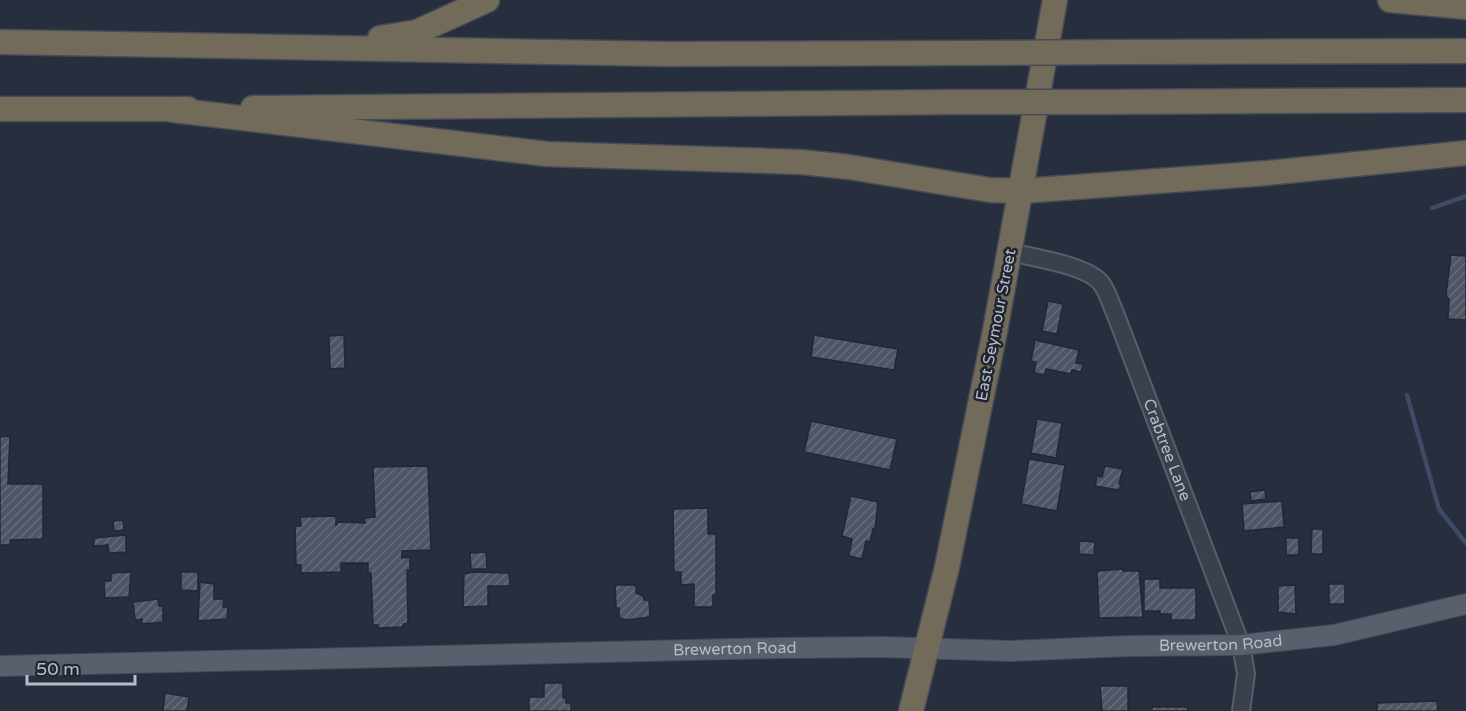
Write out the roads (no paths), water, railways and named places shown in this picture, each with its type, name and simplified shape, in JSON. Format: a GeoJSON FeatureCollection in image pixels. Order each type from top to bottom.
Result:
{"type":"FeatureCollection","features":[{"type":"Feature","properties":{"kind":"highway"},"geometry":{"type":"LineString","coordinates":[[300,47],[393,37],[442,11],[487,0]]}},
{"type":"Feature","properties":{"kind":"highway","name":"East Seymour Street"},"geometry":{"type":"LineString","coordinates":[[911,711],[947,567],[1011,252],[1055,0]]}},
{"type":"Feature","properties":{"kind":"highway"},"geometry":{"type":"LineString","coordinates":[[1390,0],[1466,8]]}},
{"type":"Feature","properties":{"kind":"highway"},"geometry":{"type":"LineString","coordinates":[[0,42],[666,54],[1466,51]]}},
{"type":"Feature","properties":{"kind":"highway"},"geometry":{"type":"LineString","coordinates":[[0,109],[172,110],[394,105],[1466,100]]}},
{"type":"Feature","properties":{"kind":"highway"},"geometry":{"type":"LineString","coordinates":[[172,110],[547,154],[801,162],[849,167],[990,190],[1022,191],[1268,173],[1466,153]]}},
{"type":"Feature","properties":{"kind":"main road","name":"Brewerton Road"},"geometry":{"type":"LineString","coordinates":[[0,666],[762,649],[1010,651],[1129,646],[1241,645],[1334,635],[1466,604]]}},
{"type":"Feature","properties":{"kind":"street","name":"Crabtree Lane"},"geometry":{"type":"LineString","coordinates":[[1011,252],[1070,267],[1089,274],[1101,282],[1117,318],[1241,645],[1246,674],[1241,711]]}},
{"type":"Feature","properties":{"kind":"waterway"},"geometry":{"type":"LineString","coordinates":[[1432,208],[1466,196]]}},
{"type":"Feature","properties":{"kind":"waterway"},"geometry":{"type":"LineString","coordinates":[[1407,395],[1439,509],[1466,543]]}}]}
